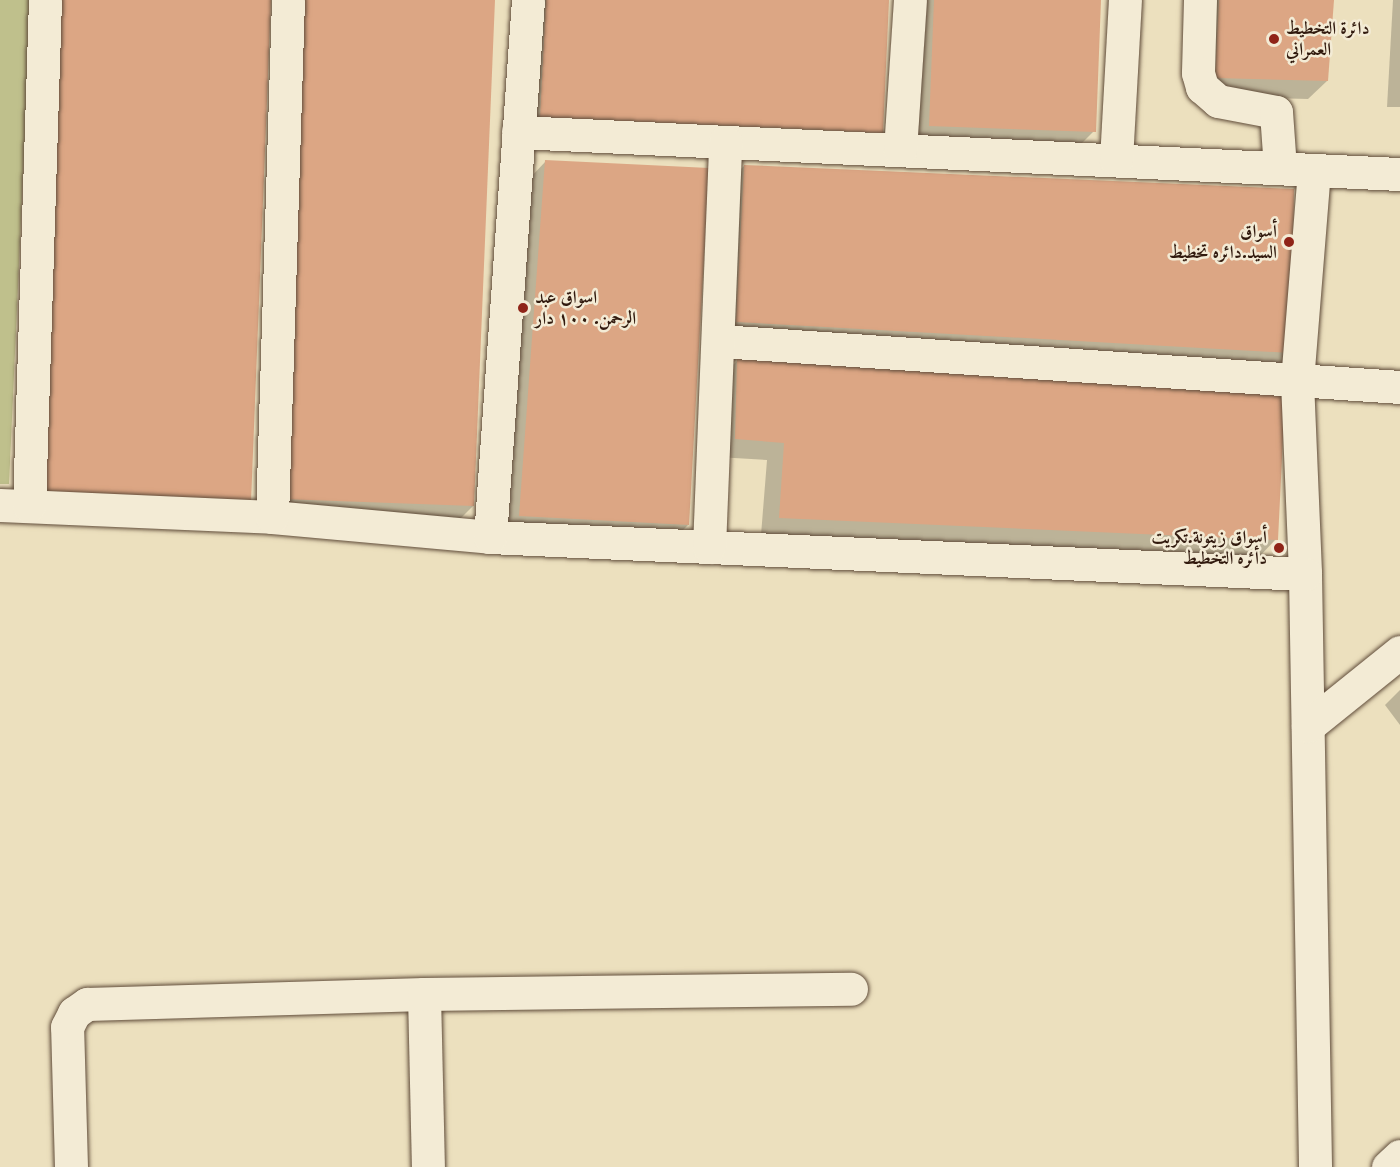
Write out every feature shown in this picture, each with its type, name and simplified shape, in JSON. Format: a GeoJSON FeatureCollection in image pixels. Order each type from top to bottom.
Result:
{"type":"FeatureCollection","features":[{"type":"Feature","properties":{"kind":"street"},"geometry":{"type":"LineString","coordinates":[[45,0],[14,505],[272,517],[490,537],[1305,574]]}},
{"type":"Feature","properties":{"kind":"street"},"geometry":{"type":"LineString","coordinates":[[272,517],[288,0]]}},
{"type":"Feature","properties":{"kind":"street"},"geometry":{"type":"LineString","coordinates":[[490,537],[528,0]]}},
{"type":"Feature","properties":{"kind":"street"},"geometry":{"type":"LineString","coordinates":[[900,150],[910,0]]}},
{"type":"Feature","properties":{"kind":"street"},"geometry":{"type":"LineString","coordinates":[[1116,160],[1125,0]]}},
{"type":"Feature","properties":{"kind":"street"},"geometry":{"type":"LineString","coordinates":[[1200,0],[1198,73],[1202,87],[1218,101],[1276,112],[1280,168]]}},
{"type":"Feature","properties":{"kind":"street"},"geometry":{"type":"LineString","coordinates":[[518,132],[1400,174]]}},
{"type":"Feature","properties":{"kind":"street"},"geometry":{"type":"LineString","coordinates":[[709,547],[720,340],[725,142]]}},
{"type":"Feature","properties":{"kind":"street"},"geometry":{"type":"LineString","coordinates":[[1314,170],[1297,381],[1305,574],[1315,1167]]}},
{"type":"Feature","properties":{"kind":"street"},"geometry":{"type":"LineString","coordinates":[[720,340],[1400,387]]}},
{"type":"Feature","properties":{"kind":"street"},"geometry":{"type":"LineString","coordinates":[[1308,726],[1400,652]]}},
{"type":"Feature","properties":{"kind":"street"},"geometry":{"type":"LineString","coordinates":[[71,1167],[67,1027],[74,1013],[87,1004],[424,994],[851,989]]}},
{"type":"Feature","properties":{"kind":"street"},"geometry":{"type":"LineString","coordinates":[[424,994],[428,1167]]}},
{"type":"Feature","properties":{"kind":"street"},"geometry":{"type":"LineString","coordinates":[[1388,1167],[1400,1156]]}},
{"type":"Feature","properties":{"kind":"green space"},"geometry":{"type":"Polygon","coordinates":[[[0,0],[31,0],[9,484],[0,484],[0,0]]]}},
{"type":"Feature","properties":{"kind":"building"},"geometry":{"type":"Polygon","coordinates":[[[58,0],[271,0],[251,502],[39,493],[58,0]]]}},
{"type":"Feature","properties":{"kind":"building"},"geometry":{"type":"Polygon","coordinates":[[[302,0],[495,0],[474,506],[281,499],[302,0]]]}},
{"type":"Feature","properties":{"kind":"building"},"geometry":{"type":"Polygon","coordinates":[[[546,0],[889,0],[883,133],[540,117],[546,0]]]}},
{"type":"Feature","properties":{"kind":"building"},"geometry":{"type":"Polygon","coordinates":[[[934,0],[1101,0],[1096,132],[929,126],[934,0]]]}},
{"type":"Feature","properties":{"kind":"building","name":"دائرة التخطيط العمراني"},"geometry":{"type":"Polygon","coordinates":[[[1219,0],[1334,0],[1328,81],[1215,78],[1219,0]]]}},
{"type":"Feature","properties":{"kind":"building"},"geometry":{"type":"Polygon","coordinates":[[[545,160],[709,168],[689,525],[519,516],[545,160]]]}},
{"type":"Feature","properties":{"kind":"building"},"geometry":{"type":"Polygon","coordinates":[[[744,165],[1294,189],[1292,353],[736,322],[744,165]]]}},
{"type":"Feature","properties":{"kind":"building"},"geometry":{"type":"Polygon","coordinates":[[[737,359],[1285,396],[1278,540],[779,518],[784,443],[735,439],[737,359]]]}},
{"type":"Feature","properties":{"kind":"place","name":"دائرة التخطيط العمراني"},"geometry":{"type":"Point","coordinates":[1274,39]}},
{"type":"Feature","properties":{"kind":"place","name":"أسواق السيد.دائره تخطيط"},"geometry":{"type":"Point","coordinates":[1289,242]}},
{"type":"Feature","properties":{"kind":"place","name":"اسواق عبد الرحمن. ١٠٠ دار"},"geometry":{"type":"Point","coordinates":[523,308]}},
{"type":"Feature","properties":{"kind":"place","name":"أسواق زيتونة.تكريت دأئره التخطيط"},"geometry":{"type":"Point","coordinates":[1279,548]}}]}
